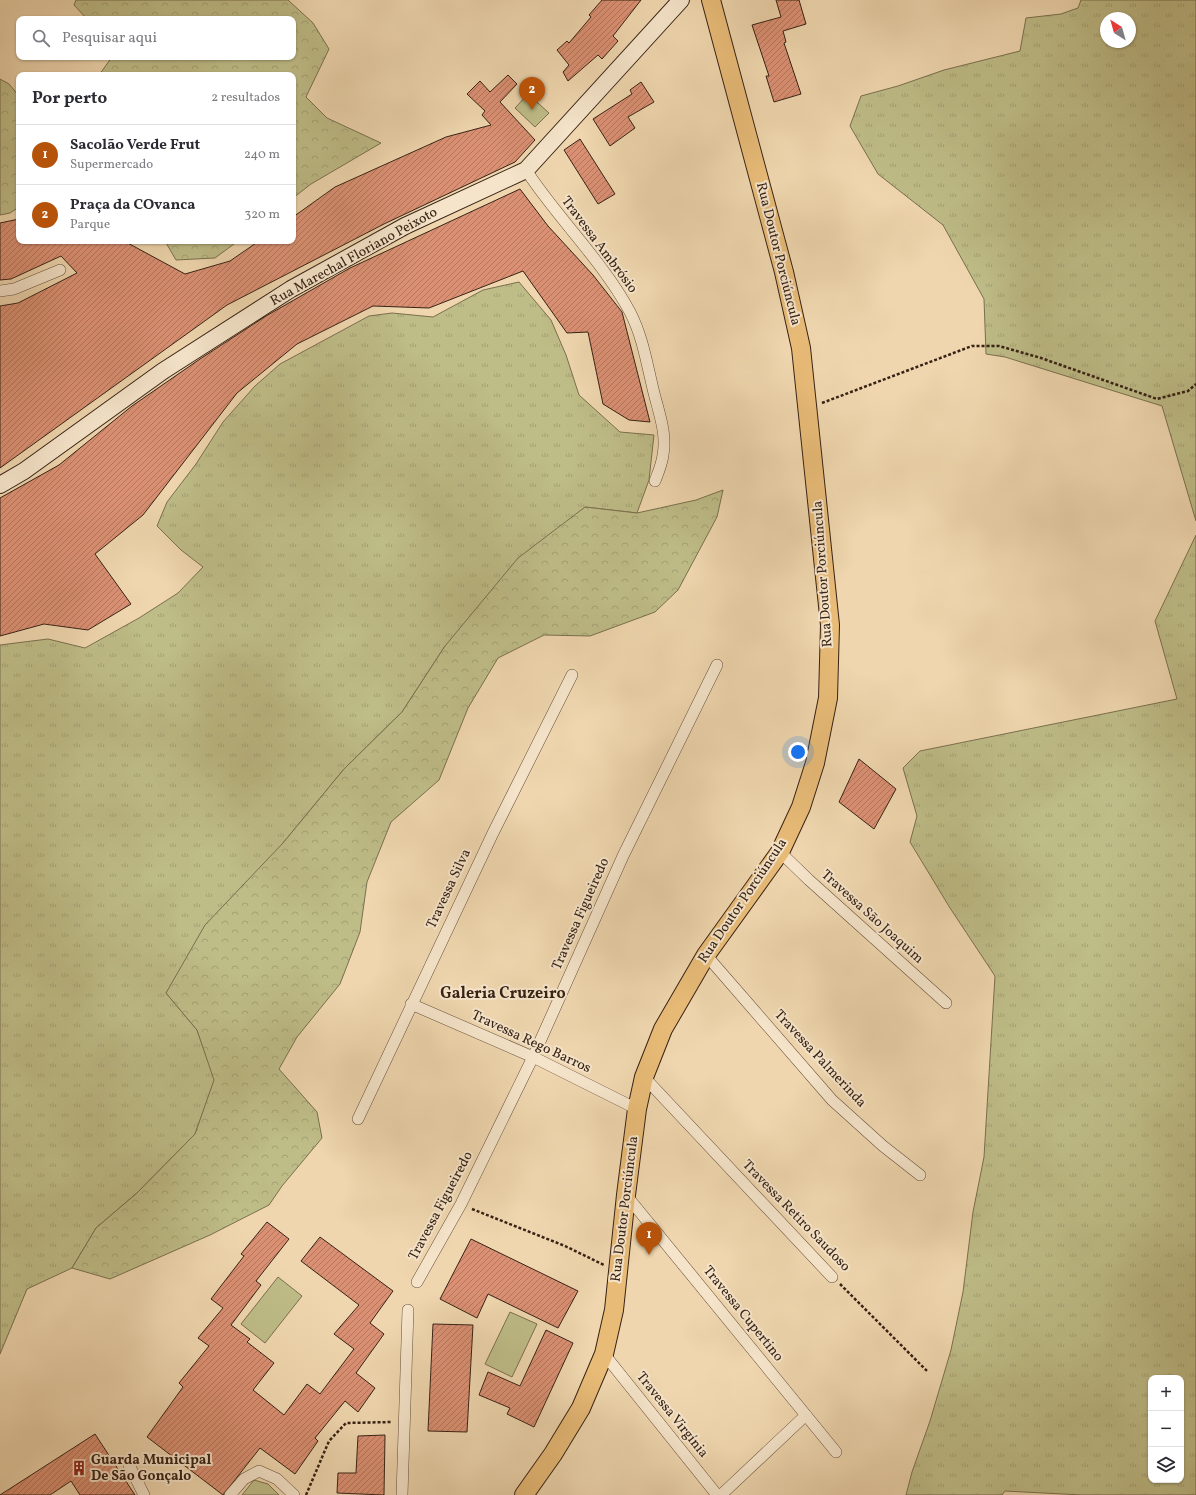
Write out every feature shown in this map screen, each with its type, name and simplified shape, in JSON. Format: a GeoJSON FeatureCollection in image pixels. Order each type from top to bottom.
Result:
{"type":"FeatureCollection","features":[{"type":"Feature","properties":{"kind":"main road","name":"Rua Marechal Floriano Peixoto"},"geometry":{"type":"LineString","coordinates":[[0,485],[24,471],[163,371],[291,289],[405,226],[526,170],[681,0]]}},
{"type":"Feature","properties":{"kind":"main road","name":"Rua Doutor Porciúncula"},"geometry":{"type":"LineString","coordinates":[[524,1495],[553,1454],[581,1408],[604,1354],[614,1310],[626,1194],[637,1109],[644,1078],[664,1029],[706,954],[780,852],[802,807],[815,764],[828,698],[830,625],[808,408],[800,348],[784,272],[711,0]]}},
{"type":"Feature","properties":{"kind":"street","name":"Travessa Ambrósio"},"geometry":{"type":"LineString","coordinates":[[526,170],[541,193],[614,286],[630,312],[640,334],[646,354],[664,436],[663,456],[655,481]]}},
{"type":"Feature","properties":{"kind":"street"},"geometry":{"type":"LineString","coordinates":[[0,291],[14,289],[60,270]]}},
{"type":"Feature","properties":{"kind":"street","name":"Travessa Figueiredo"},"geometry":{"type":"LineString","coordinates":[[417,1282],[461,1204],[533,1057],[623,856],[717,665]]}},
{"type":"Feature","properties":{"kind":"street","name":"Travessa Silva"},"geometry":{"type":"LineString","coordinates":[[358,1119],[493,833],[572,675]]}},
{"type":"Feature","properties":{"kind":"street","name":"Travessa São Joaquim"},"geometry":{"type":"LineString","coordinates":[[780,852],[808,880],[946,1003]]}},
{"type":"Feature","properties":{"kind":"street","name":"Travessa Palmerinda"},"geometry":{"type":"LineString","coordinates":[[706,954],[832,1100],[883,1146],[920,1175]]}},
{"type":"Feature","properties":{"kind":"street","name":"Travessa Rego Barros"},"geometry":{"type":"LineString","coordinates":[[411,1004],[533,1057],[637,1109]]}},
{"type":"Feature","properties":{"kind":"street","name":"Travessa Retiro Saudoso"},"geometry":{"type":"LineString","coordinates":[[644,1078],[832,1277]]}},
{"type":"Feature","properties":{"kind":"street","name":"Travessa Cupertino"},"geometry":{"type":"LineString","coordinates":[[626,1194],[836,1452]]}},
{"type":"Feature","properties":{"kind":"street"},"geometry":{"type":"LineString","coordinates":[[402,1495],[408,1310]]}},
{"type":"Feature","properties":{"kind":"street","name":"Travessa Virgínia"},"geometry":{"type":"LineString","coordinates":[[604,1354],[717,1495]]}},
{"type":"Feature","properties":{"kind":"street"},"geometry":{"type":"LineString","coordinates":[[721,1495],[806,1415]]}},
{"type":"Feature","properties":{"kind":"street"},"geometry":{"type":"LineString","coordinates":[[129,1465],[144,1495]]}},
{"type":"Feature","properties":{"kind":"street"},"geometry":{"type":"LineString","coordinates":[[230,1495],[244,1479],[259,1471],[277,1479],[294,1495]]}},
{"type":"Feature","properties":{"kind":"path"},"geometry":{"type":"LineString","coordinates":[[808,408],[972,346],[999,346],[1041,358],[1157,399],[1188,391],[1196,384]]}},
{"type":"Feature","properties":{"kind":"path"},"geometry":{"type":"LineString","coordinates":[[461,1204],[565,1246],[618,1272]]}},
{"type":"Feature","properties":{"kind":"path","name":"Travessa Retiro Saudoso"},"geometry":{"type":"LineString","coordinates":[[832,1277],[928,1372]]}},
{"type":"Feature","properties":{"kind":"path"},"geometry":{"type":"LineString","coordinates":[[306,1495],[329,1441],[346,1423],[404,1422]]}},
{"type":"Feature","properties":{"kind":"green space"},"geometry":{"type":"Polygon","coordinates":[[[76,0],[288,0],[313,23],[329,49],[306,97],[327,118],[381,143],[311,184],[296,196],[296,72],[101,72],[110,60],[296,60],[296,16],[84,16],[74,5],[76,0]]]}},
{"type":"Feature","properties":{"kind":"green space"},"geometry":{"type":"Polygon","coordinates":[[[1081,0],[1196,0],[1196,521],[1162,406],[1005,357],[986,354],[984,299],[943,225],[878,174],[850,126],[861,96],[898,86],[944,70],[1020,51],[1026,18],[1061,14],[1078,8],[1081,0]]]}},
{"type":"Feature","properties":{"kind":"green space"},"geometry":{"type":"Polygon","coordinates":[[[0,79],[9,84],[16,92],[16,209],[10,213],[0,215],[0,79]]]}},
{"type":"Feature","properties":{"kind":"green space"},"geometry":{"type":"Polygon","coordinates":[[[528,94],[549,113],[535,127],[515,108],[528,94]]]}},
{"type":"Feature","properties":{"kind":"green space"},"geometry":{"type":"Polygon","coordinates":[[[167,244],[234,244],[215,258],[176,260],[167,244]]]}},
{"type":"Feature","properties":{"kind":"green space"},"geometry":{"type":"Polygon","coordinates":[[[519,282],[551,320],[566,355],[579,395],[620,432],[654,435],[649,480],[637,513],[585,507],[445,646],[402,712],[344,769],[283,843],[166,993],[197,1030],[215,1080],[195,1134],[137,1193],[96,1228],[72,1268],[27,1289],[0,1354],[0,645],[48,639],[85,648],[139,618],[178,593],[203,567],[181,550],[157,526],[167,502],[196,464],[223,422],[255,386],[280,364],[369,316],[392,313],[433,317],[483,290],[519,282]]]}},
{"type":"Feature","properties":{"kind":"green space"},"geometry":{"type":"Polygon","coordinates":[[[723,490],[717,517],[678,590],[655,612],[590,636],[544,635],[498,658],[468,708],[439,780],[391,822],[367,882],[360,932],[340,984],[297,1037],[279,1069],[317,1112],[322,1138],[282,1186],[269,1205],[210,1235],[110,1279],[72,1268],[96,1228],[137,1193],[195,1134],[214,1080],[197,1030],[166,993],[205,925],[283,843],[344,769],[402,712],[445,646],[518,558],[585,507],[637,513],[696,500],[723,490]]]}},
{"type":"Feature","properties":{"kind":"green space"},"geometry":{"type":"Polygon","coordinates":[[[1196,535],[1196,1495],[1082,1495],[1005,1491],[1002,1495],[906,1495],[951,1350],[963,1292],[973,1212],[984,1157],[995,976],[950,908],[910,842],[917,816],[903,768],[920,751],[1177,699],[1155,621],[1196,535]]]}},
{"type":"Feature","properties":{"kind":"green space"},"geometry":{"type":"Polygon","coordinates":[[[278,1277],[302,1296],[265,1343],[241,1324],[278,1277]]]}},
{"type":"Feature","properties":{"kind":"green space"},"geometry":{"type":"Polygon","coordinates":[[[510,1312],[537,1324],[512,1377],[485,1364],[510,1312]]]}},
{"type":"Feature","properties":{"kind":"green space"},"geometry":{"type":"Polygon","coordinates":[[[254,1480],[268,1484],[279,1495],[242,1495],[254,1480]]]}},
{"type":"Feature","properties":{"kind":"building"},"geometry":{"type":"Polygon","coordinates":[[[602,0],[641,0],[613,36],[618,41],[602,59],[598,55],[568,81],[563,72],[569,65],[557,50],[567,41],[569,43],[591,17],[589,15],[602,0]]]}},
{"type":"Feature","properties":{"kind":"building"},"geometry":{"type":"Polygon","coordinates":[[[776,0],[799,0],[806,24],[783,31],[786,42],[784,43],[801,94],[774,102],[766,76],[769,76],[752,25],[781,17],[776,0]]]}},
{"type":"Feature","properties":{"kind":"building"},"geometry":{"type":"Polygon","coordinates":[[[508,75],[517,84],[500,102],[535,140],[515,162],[384,224],[227,305],[0,468],[0,306],[18,303],[77,273],[61,256],[11,279],[0,280],[0,223],[16,220],[16,244],[130,244],[185,274],[230,261],[255,244],[296,244],[296,215],[335,187],[446,137],[491,125],[482,115],[485,111],[467,94],[480,81],[490,92],[508,75]]]}},
{"type":"Feature","properties":{"kind":"building"},"geometry":{"type":"Polygon","coordinates":[[[641,82],[654,102],[628,117],[635,128],[610,146],[593,119],[632,94],[630,90],[641,82]]]}},
{"type":"Feature","properties":{"kind":"building"},"geometry":{"type":"Polygon","coordinates":[[[580,139],[615,194],[598,204],[564,150],[580,139]]]}},
{"type":"Feature","properties":{"kind":"building"},"geometry":{"type":"Polygon","coordinates":[[[520,189],[548,226],[593,275],[622,312],[650,422],[629,420],[603,404],[588,332],[567,333],[523,271],[429,308],[373,306],[297,344],[237,393],[143,515],[95,554],[131,604],[88,630],[44,624],[0,636],[0,498],[59,465],[132,406],[266,316],[350,268],[520,189]]]}},
{"type":"Feature","properties":{"kind":"building"},"geometry":{"type":"Polygon","coordinates":[[[859,759],[896,789],[874,829],[839,802],[859,759]]]}},
{"type":"Feature","properties":{"kind":"building"},"geometry":{"type":"Polygon","coordinates":[[[267,1222],[289,1239],[256,1281],[261,1285],[231,1325],[250,1339],[247,1342],[274,1363],[253,1390],[284,1415],[307,1384],[320,1394],[354,1349],[334,1334],[359,1305],[301,1261],[320,1237],[393,1291],[370,1323],[384,1334],[356,1373],[375,1388],[358,1412],[345,1401],[315,1438],[318,1441],[295,1474],[260,1448],[223,1495],[147,1437],[183,1387],[179,1383],[209,1346],[198,1338],[223,1308],[211,1299],[244,1256],[241,1254],[267,1222]]]}},
{"type":"Feature","properties":{"kind":"building"},"geometry":{"type":"Polygon","coordinates":[[[471,1239],[578,1291],[558,1328],[488,1294],[477,1318],[440,1299],[471,1239]]]}},
{"type":"Feature","properties":{"kind":"building"},"geometry":{"type":"Polygon","coordinates":[[[433,1324],[473,1325],[467,1432],[428,1431],[433,1324]]]}},
{"type":"Feature","properties":{"kind":"building"},"geometry":{"type":"Polygon","coordinates":[[[546,1330],[573,1343],[534,1427],[507,1414],[510,1408],[479,1395],[488,1372],[520,1386],[546,1330]]]}},
{"type":"Feature","properties":{"kind":"building","name":"Guarda Municipal De São Gonçalo"},"geometry":{"type":"Polygon","coordinates":[[[95,1434],[135,1495],[80,1495],[71,1481],[50,1495],[0,1495],[95,1434]]]}},
{"type":"Feature","properties":{"kind":"building"},"geometry":{"type":"Polygon","coordinates":[[[385,1435],[384,1495],[337,1493],[338,1473],[356,1473],[358,1436],[385,1435]]]}},
{"type":"Feature","properties":{"kind":"place","name":"Praça da COvanca"},"geometry":{"type":"Point","coordinates":[532,110]}},
{"type":"Feature","properties":{"kind":"place","name":"Sacolão Verde Frut"},"geometry":{"type":"Point","coordinates":[649,1255]}},
{"type":"Feature","properties":{"kind":"place","name":"Guarda Municipal De São Gonçalo"},"geometry":{"type":"Point","coordinates":[79,1468]}},
{"type":"Feature","properties":{"kind":"district","name":"Galeria Cruzeiro"},"geometry":{"type":"Point","coordinates":[503,994]}}]}
